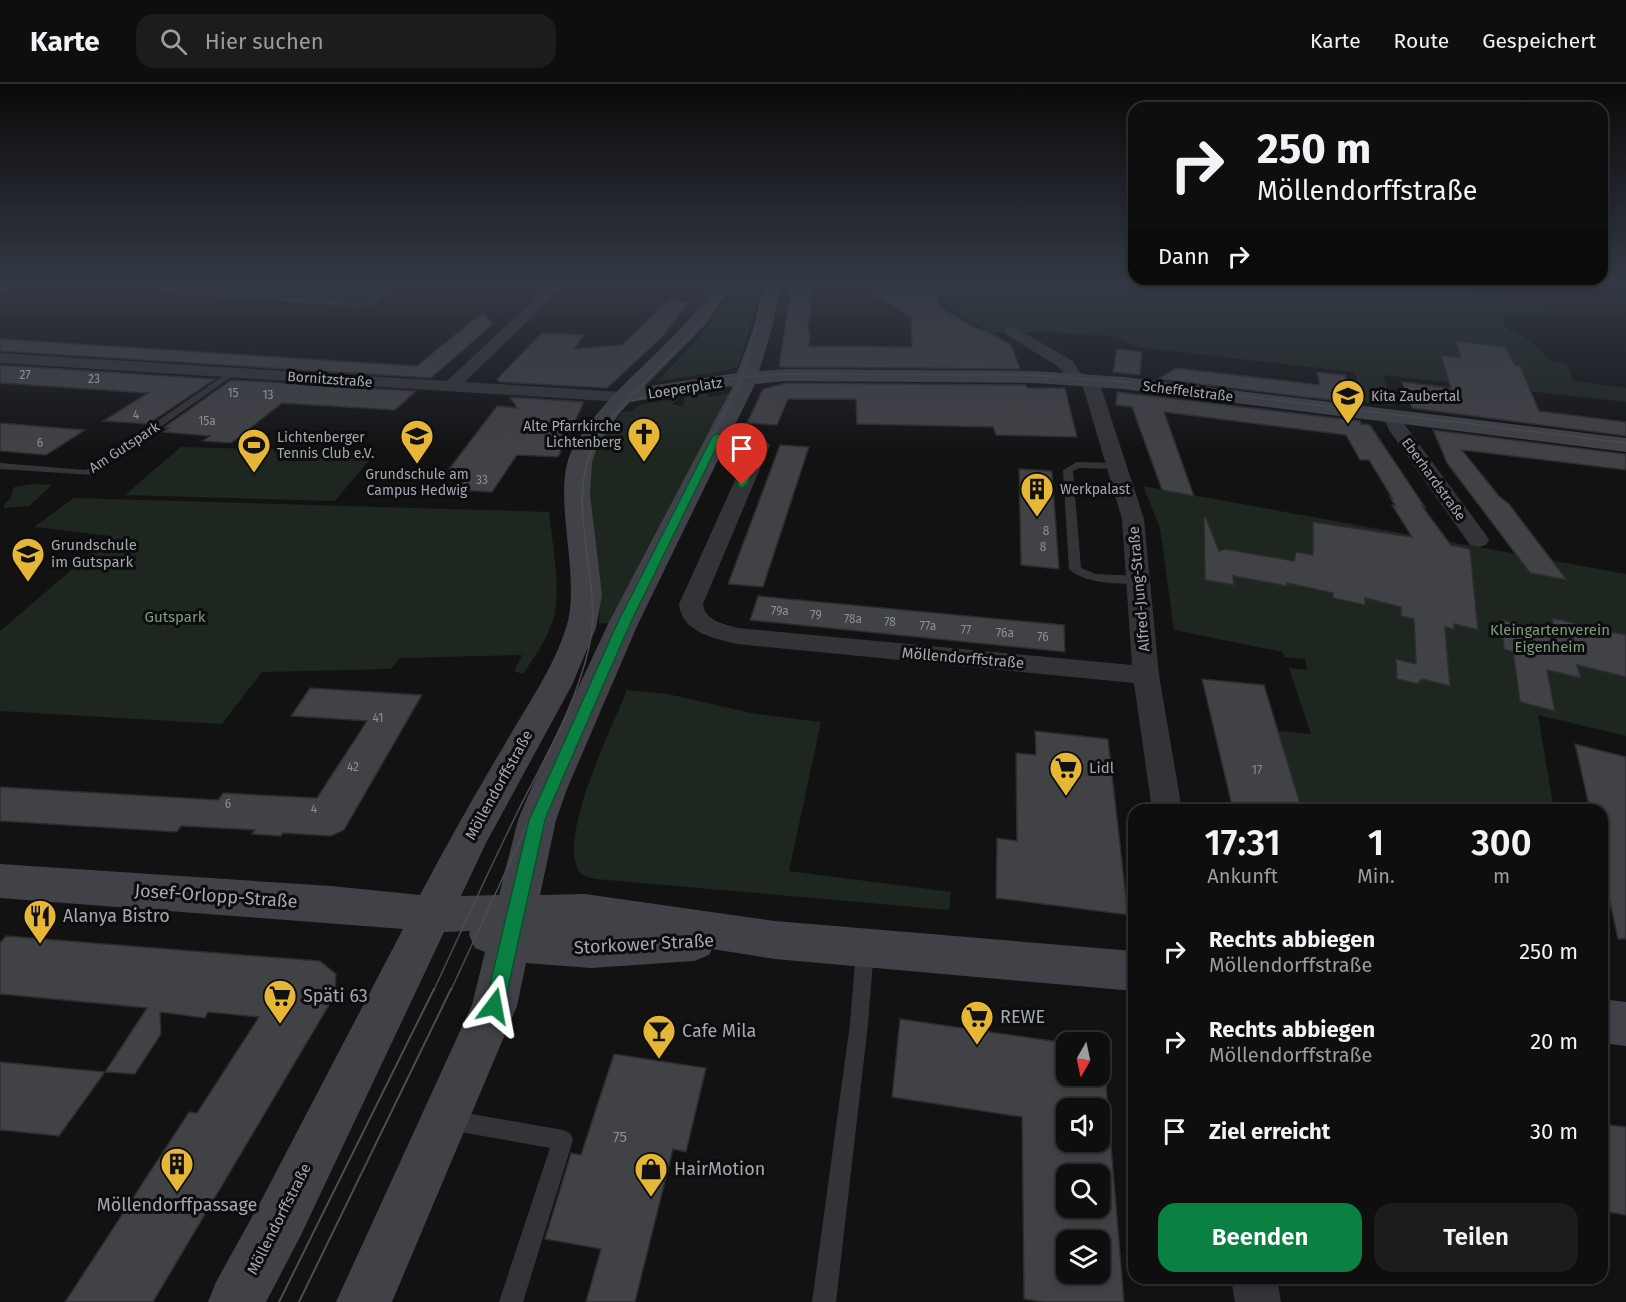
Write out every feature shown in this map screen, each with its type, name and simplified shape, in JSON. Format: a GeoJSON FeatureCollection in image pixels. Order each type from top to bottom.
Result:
{"type":"FeatureCollection","features":[{"type":"Feature","properties":{"kind":"main road","name":"Möllendorffstraße"},"geometry":{"type":"LineString","coordinates":[[236,1302],[292,1195],[469,839],[556,685],[581,628],[587,595],[577,494],[580,462],[584,450],[598,426],[623,397],[681,338]]}},
{"type":"Feature","properties":{"kind":"main road"},"geometry":{"type":"LineString","coordinates":[[364,1302],[494,1006],[537,820],[549,789],[623,624],[747,378],[760,338]]}},
{"type":"Feature","properties":{"kind":"main road","name":"Scheffelstraße"},"geometry":{"type":"LineString","coordinates":[[747,378],[806,375],[1081,379],[1626,445]]}},
{"type":"Feature","properties":{"kind":"main road","name":"Loeperplatz"},"geometry":{"type":"LineString","coordinates":[[623,397],[747,378]]}},
{"type":"Feature","properties":{"kind":"main road","name":"Josef-Orlopp-Straße"},"geometry":{"type":"LineString","coordinates":[[0,881],[331,904],[432,914]]}},
{"type":"Feature","properties":{"kind":"main road","name":"Storkower Straße"},"geometry":{"type":"LineString","coordinates":[[432,914],[512,927],[572,950],[758,938],[1128,970]]}},
{"type":"Feature","properties":{"kind":"main road"},"geometry":{"type":"LineString","coordinates":[[1608,1022],[1626,1024]]}},
{"type":"Feature","properties":{"kind":"street"},"geometry":{"type":"LineString","coordinates":[[450,387],[502,338]]}},
{"type":"Feature","properties":{"kind":"street","name":"Alfred-Jung-Straße"},"geometry":{"type":"LineString","coordinates":[[1022,338],[1067,365],[1072,374],[1091,384],[1117,466],[1133,519],[1146,675],[1166,804]]}},
{"type":"Feature","properties":{"kind":"street","name":"Bornitzstraße"},"geometry":{"type":"LineString","coordinates":[[0,358],[623,397]]}},
{"type":"Feature","properties":{"kind":"street","name":"Eberhardstraße"},"geometry":{"type":"LineString","coordinates":[[1392,416],[1396,426],[1478,540]]}},
{"type":"Feature","properties":{"kind":"street","name":"Möllendorffstraße"},"geometry":{"type":"LineString","coordinates":[[716,437],[753,440],[760,445],[691,603],[692,613],[706,627],[749,637],[1146,675]]}},
{"type":"Feature","properties":{"kind":"street"},"geometry":{"type":"LineString","coordinates":[[1255,1284],[1258,1302]]}},
{"type":"Feature","properties":{"kind":"lane","name":"Am Gutspark"},"geometry":{"type":"LineString","coordinates":[[0,466],[88,473],[233,373]]}},
{"type":"Feature","properties":{"kind":"lane"},"geometry":{"type":"LineString","coordinates":[[1117,466],[1077,465],[1068,470],[1075,569],[1089,576],[1138,580]]}},
{"type":"Feature","properties":{"kind":"lane"},"geometry":{"type":"LineString","coordinates":[[824,1302],[859,1024],[865,948]]}},
{"type":"Feature","properties":{"kind":"lane"},"geometry":{"type":"LineString","coordinates":[[445,1120],[563,1140],[511,1302]]}},
{"type":"Feature","properties":{"kind":"green space"},"geometry":{"type":"Polygon","coordinates":[[[747,338],[738,367],[658,381],[698,339],[747,338]]]}},
{"type":"Feature","properties":{"kind":"green space"},"geometry":{"type":"Polygon","coordinates":[[[1121,338],[1525,338],[1551,361],[1567,364],[1573,381],[1626,388],[1626,402],[1383,375],[1394,406],[1366,402],[1354,372],[1137,347],[1121,338]]]}},
{"type":"Feature","properties":{"kind":"green space"},"geometry":{"type":"Polygon","coordinates":[[[708,393],[709,397],[730,393],[612,624],[599,623],[600,604],[588,490],[590,463],[596,447],[622,412],[632,411],[639,405],[680,398],[672,404],[681,406],[685,402],[683,400],[685,397],[708,393]]]}},
{"type":"Feature","properties":{"kind":"green space","name":"Lichtenberger Tennis Club e.V."},"geometry":{"type":"Polygon","coordinates":[[[181,447],[376,452],[335,501],[125,495],[181,447]]]}},
{"type":"Feature","properties":{"kind":"green space"},"geometry":{"type":"Polygon","coordinates":[[[34,484],[52,485],[29,506],[4,508],[14,487],[34,484]]]}},
{"type":"Feature","properties":{"kind":"green space","name":"Kleingartenverein Eigenheim"},"geometry":{"type":"Polygon","coordinates":[[[1143,486],[1626,574],[1626,736],[1538,715],[1553,804],[1300,804],[1278,731],[1311,734],[1289,668],[1307,670],[1305,659],[1285,657],[1282,652],[1174,630],[1160,528],[1143,486]]]}},
{"type":"Feature","properties":{"kind":"green space","name":"Gutspark"},"geometry":{"type":"Polygon","coordinates":[[[74,498],[549,512],[557,591],[552,624],[523,674],[514,671],[522,655],[400,658],[391,669],[262,672],[222,724],[0,711],[0,631],[111,536],[34,527],[74,498]]]}},
{"type":"Feature","properties":{"kind":"green space"},"geometry":{"type":"Polygon","coordinates":[[[627,690],[668,694],[751,713],[821,722],[789,871],[951,892],[949,910],[596,879],[582,874],[577,867],[574,850],[576,829],[590,779],[627,690]]]}},
{"type":"Feature","properties":{"kind":"building"},"geometry":{"type":"Polygon","coordinates":[[[451,338],[477,338],[431,378],[0,351],[0,339],[417,366],[451,338]]]}},
{"type":"Feature","properties":{"kind":"building"},"geometry":{"type":"Polygon","coordinates":[[[537,338],[582,338],[574,349],[622,345],[629,338],[661,338],[607,388],[499,382],[497,379],[537,338]]]}},
{"type":"Feature","properties":{"kind":"building"},"geometry":{"type":"Polygon","coordinates":[[[783,338],[810,338],[809,346],[912,347],[912,338],[999,338],[1011,345],[1020,369],[779,367],[783,338]]]}},
{"type":"Feature","properties":{"kind":"building"},"geometry":{"type":"Polygon","coordinates":[[[1456,341],[1505,347],[1515,365],[1520,366],[1539,411],[1626,422],[1626,436],[1412,408],[1402,382],[1451,388],[1441,355],[1461,358],[1456,341]]]}},
{"type":"Feature","properties":{"kind":"building"},"geometry":{"type":"Polygon","coordinates":[[[1117,349],[1142,352],[1140,375],[1113,372],[1117,349]]]}},
{"type":"Feature","properties":{"kind":"building"},"geometry":{"type":"Polygon","coordinates":[[[0,365],[215,379],[148,424],[103,421],[148,393],[0,383],[0,365]]]}},
{"type":"Feature","properties":{"kind":"building"},"geometry":{"type":"Polygon","coordinates":[[[1176,368],[1320,385],[1317,372],[1345,375],[1355,403],[1158,379],[1176,368]]]}},
{"type":"Feature","properties":{"kind":"building"},"geometry":{"type":"Polygon","coordinates":[[[231,380],[416,391],[395,410],[282,403],[231,443],[203,441],[210,436],[163,432],[169,428],[164,428],[166,426],[231,380]]]}},
{"type":"Feature","properties":{"kind":"building"},"geometry":{"type":"Polygon","coordinates":[[[787,383],[1026,385],[1027,388],[1065,388],[1077,437],[996,435],[993,427],[857,424],[856,399],[788,399],[777,425],[747,423],[763,389],[787,383]]]}},
{"type":"Feature","properties":{"kind":"building"},"geometry":{"type":"Polygon","coordinates":[[[1117,392],[1360,421],[1361,424],[1370,425],[1425,507],[1422,506],[1451,545],[1470,549],[1478,630],[1454,624],[1454,629],[1445,627],[1450,686],[1422,679],[1417,684],[1397,679],[1396,659],[1416,664],[1414,619],[1401,616],[1401,607],[1365,598],[1365,605],[1333,598],[1333,593],[1287,583],[1287,586],[1233,576],[1234,585],[1205,580],[1204,518],[1206,518],[1219,551],[1225,549],[1294,561],[1296,552],[1313,555],[1313,522],[1412,537],[1392,505],[1395,505],[1390,497],[1392,498],[1369,460],[1360,460],[1346,435],[1164,412],[1194,496],[1162,490],[1132,407],[1116,405],[1117,392]]]}},
{"type":"Feature","properties":{"kind":"building"},"geometry":{"type":"Polygon","coordinates":[[[510,397],[584,402],[558,457],[517,455],[492,492],[457,490],[468,475],[446,473],[497,406],[517,408],[510,397]]]}},
{"type":"Feature","properties":{"kind":"building"},"geometry":{"type":"Polygon","coordinates":[[[0,423],[85,430],[46,455],[0,451],[0,423]]]}},
{"type":"Feature","properties":{"kind":"building"},"geometry":{"type":"Polygon","coordinates":[[[1433,430],[1626,454],[1626,470],[1462,450],[1499,496],[1509,504],[1567,580],[1530,573],[1447,463],[1433,430]]]}},
{"type":"Feature","properties":{"kind":"building"},"geometry":{"type":"Polygon","coordinates":[[[780,445],[809,447],[763,587],[728,584],[780,445]]]}},
{"type":"Feature","properties":{"kind":"building","name":"Werkpalast"},"geometry":{"type":"Polygon","coordinates":[[[1019,469],[1052,471],[1059,569],[1021,565],[1019,469]]]}},
{"type":"Feature","properties":{"kind":"building"},"geometry":{"type":"Polygon","coordinates":[[[758,596],[1064,625],[1065,652],[750,620],[758,596]]]}},
{"type":"Feature","properties":{"kind":"building"},"geometry":{"type":"Polygon","coordinates":[[[1552,618],[1626,635],[1626,677],[1577,665],[1581,678],[1547,670],[1555,711],[1520,702],[1513,652],[1504,649],[1502,620],[1555,633],[1552,618]]]}},
{"type":"Feature","properties":{"kind":"building"},"geometry":{"type":"Polygon","coordinates":[[[1202,679],[1264,685],[1300,804],[1232,804],[1202,679]]]}},
{"type":"Feature","properties":{"kind":"building"},"geometry":{"type":"Polygon","coordinates":[[[310,688],[422,695],[344,830],[331,836],[283,833],[281,836],[252,834],[255,830],[181,826],[177,832],[0,821],[0,787],[218,800],[223,793],[317,798],[367,721],[291,716],[310,688]]]}},
{"type":"Feature","properties":{"kind":"building","name":"Lidl"},"geometry":{"type":"Polygon","coordinates":[[[1035,731],[1108,739],[1128,915],[996,898],[997,838],[1017,841],[1016,753],[1036,755],[1035,731]]]}},
{"type":"Feature","properties":{"kind":"building"},"geometry":{"type":"Polygon","coordinates":[[[1575,744],[1626,757],[1626,939],[1618,939],[1608,893],[1608,804],[1589,804],[1575,744]]]}},
{"type":"Feature","properties":{"kind":"building"},"geometry":{"type":"Polygon","coordinates":[[[6,936],[320,961],[336,974],[335,995],[153,1302],[65,1302],[189,1112],[197,1113],[259,1017],[208,1012],[205,1018],[160,1012],[161,1034],[135,1074],[105,1072],[147,1008],[0,994],[0,943],[6,936]]]}},
{"type":"Feature","properties":{"kind":"building"},"geometry":{"type":"Polygon","coordinates":[[[900,1019],[1056,1042],[1056,1086],[1106,1086],[1107,1098],[1056,1098],[1056,1152],[1110,1152],[1110,1133],[1124,1302],[1043,1302],[1024,1299],[1022,1117],[892,1097],[900,1019]]]}},
{"type":"Feature","properties":{"kind":"building"},"geometry":{"type":"Polygon","coordinates":[[[614,1054],[706,1068],[686,1152],[673,1149],[635,1302],[586,1302],[601,1249],[545,1239],[571,1153],[581,1155],[614,1054]]]}},
{"type":"Feature","properties":{"kind":"building"},"geometry":{"type":"Polygon","coordinates":[[[0,1062],[105,1072],[59,1136],[0,1130],[0,1062]]]}},
{"type":"Feature","properties":{"kind":"building"},"geometry":{"type":"Polygon","coordinates":[[[1608,1125],[1626,1127],[1626,1215],[1608,1212],[1608,1125]]]}},
{"type":"Feature","properties":{"kind":"tram line"},"geometry":{"type":"LineString","coordinates":[[434,990],[506,835],[568,711],[583,669],[589,647],[592,597],[582,496],[585,472],[592,449],[612,418],[625,403],[688,338]]}},
{"type":"Feature","properties":{"kind":"tram line"},"geometry":{"type":"LineString","coordinates":[[742,377],[752,338]]}},
{"type":"Feature","properties":{"kind":"tram line"},"geometry":{"type":"LineString","coordinates":[[742,377],[784,374],[1030,375],[1127,382],[1626,443]]}},
{"type":"Feature","properties":{"kind":"tram line"},"geometry":{"type":"LineString","coordinates":[[451,990],[634,593],[742,377]]}},
{"type":"Feature","properties":{"kind":"tram line"},"geometry":{"type":"LineString","coordinates":[[632,401],[669,390],[742,377]]}},
{"type":"Feature","properties":{"kind":"tram line"},"geometry":{"type":"LineString","coordinates":[[279,1302],[434,989]]}},
{"type":"Feature","properties":{"kind":"tram line"},"geometry":{"type":"LineString","coordinates":[[299,1302],[451,989]]}},
{"type":"Feature","properties":{"kind":"place","name":"Kita Zaubertal"},"geometry":{"type":"Point","coordinates":[1348,425]}},
{"type":"Feature","properties":{"kind":"place","name":"Alte Pfarrkirche Lichtenberg"},"geometry":{"type":"Point","coordinates":[644,463]}},
{"type":"Feature","properties":{"kind":"place","name":"Grundschule am Campus Hedwig"},"geometry":{"type":"Point","coordinates":[417,465]}},
{"type":"Feature","properties":{"kind":"place","name":"Lichtenberger Tennis Club e.V."},"geometry":{"type":"Point","coordinates":[254,474]}},
{"type":"Feature","properties":{"kind":"place","name":"Werkpalast"},"geometry":{"type":"Point","coordinates":[1037,518]}},
{"type":"Feature","properties":{"kind":"place","name":"Grundschule im Gutspark"},"geometry":{"type":"Point","coordinates":[28,583]}},
{"type":"Feature","properties":{"kind":"place","name":"Lidl"},"geometry":{"type":"Point","coordinates":[1066,797]}},
{"type":"Feature","properties":{"kind":"place","name":"Alanya Bistro"},"geometry":{"type":"Point","coordinates":[40,945]}},
{"type":"Feature","properties":{"kind":"place","name":"Späti 63"},"geometry":{"type":"Point","coordinates":[280,1025]}},
{"type":"Feature","properties":{"kind":"place","name":"REWE"},"geometry":{"type":"Point","coordinates":[977,1046]}},
{"type":"Feature","properties":{"kind":"place","name":"Cafe Mila"},"geometry":{"type":"Point","coordinates":[659,1060]}},
{"type":"Feature","properties":{"kind":"place","name":"Möllendorffpassage"},"geometry":{"type":"Point","coordinates":[177,1193]}},
{"type":"Feature","properties":{"kind":"place","name":"HairMotion"},"geometry":{"type":"Point","coordinates":[651,1198]}},
{"type":"Feature","properties":{"kind":"route"},"geometry":{"type":"LineString","coordinates":[[494,1006],[537,820],[549,789],[595,691],[623,624],[716,437],[760,442],[742,485]]}}]}
